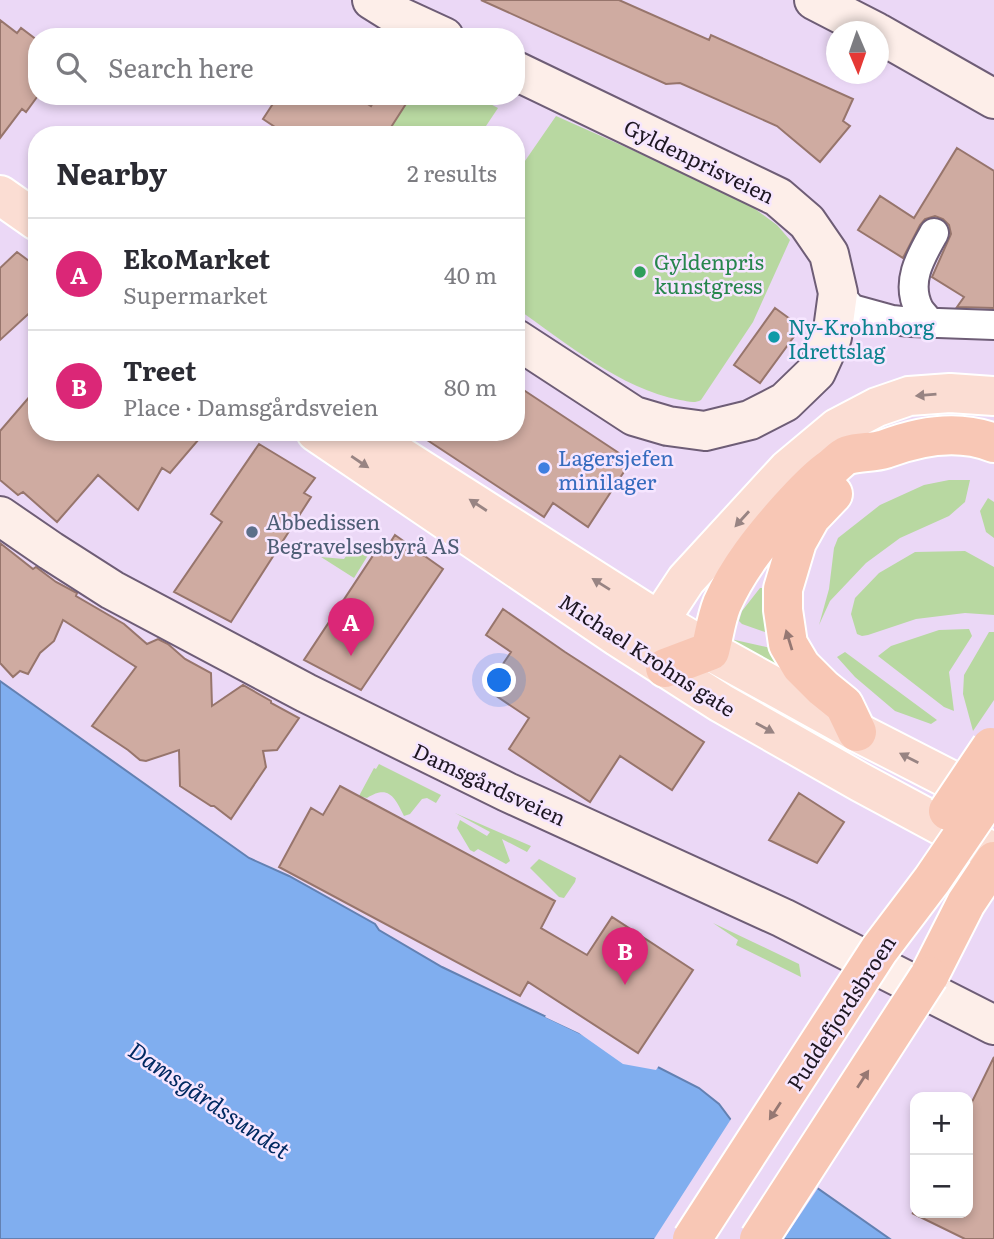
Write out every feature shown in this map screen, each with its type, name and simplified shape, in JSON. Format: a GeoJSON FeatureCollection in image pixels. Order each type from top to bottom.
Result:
{"type":"FeatureCollection","features":[{"type":"Feature","properties":{"kind":"highway"},"geometry":{"type":"LineString","coordinates":[[664,668],[710,651],[722,606],[754,549],[821,474],[848,455],[877,451],[905,441],[936,436],[959,436],[994,443]]}},
{"type":"Feature","properties":{"kind":"highway"},"geometry":{"type":"LineString","coordinates":[[857,732],[844,705],[801,666],[788,644],[783,589],[797,542],[811,517],[834,493],[862,472],[877,451]]}},
{"type":"Feature","properties":{"kind":"highway"},"geometry":{"type":"LineString","coordinates":[[879,950],[919,855],[992,745]]}},
{"type":"Feature","properties":{"kind":"highway","name":"Puddefjordsbroen"},"geometry":{"type":"LineString","coordinates":[[692,1239],[879,950],[932,880],[994,789]]}},
{"type":"Feature","properties":{"kind":"highway"},"geometry":{"type":"LineString","coordinates":[[929,976],[966,903],[994,861]]}},
{"type":"Feature","properties":{"kind":"highway"},"geometry":{"type":"LineString","coordinates":[[759,1239],[929,976],[994,895]]}},
{"type":"Feature","properties":{"kind":"main road"},"geometry":{"type":"LineString","coordinates":[[0,195],[28,215]]}},
{"type":"Feature","properties":{"kind":"main road"},"geometry":{"type":"LineString","coordinates":[[664,668],[659,621],[687,580],[788,469],[837,428],[877,407],[909,396],[950,393],[994,396]]}},
{"type":"Feature","properties":{"kind":"main road","name":"Michael Krohns gate"},"geometry":{"type":"LineString","coordinates":[[329,441],[664,668],[860,782],[994,852]]}},
{"type":"Feature","properties":{"kind":"main road","name":"Michael Krohns gate"},"geometry":{"type":"LineString","coordinates":[[376,441],[710,651],[857,732],[994,802]]}},
{"type":"Feature","properties":{"kind":"street"},"geometry":{"type":"LineString","coordinates":[[372,0],[424,28]]}},
{"type":"Feature","properties":{"kind":"street"},"geometry":{"type":"LineString","coordinates":[[814,0],[855,21]]}},
{"type":"Feature","properties":{"kind":"street"},"geometry":{"type":"LineString","coordinates":[[889,39],[994,99]]}},
{"type":"Feature","properties":{"kind":"street","name":"Gyldenprisveien"},"geometry":{"type":"LineString","coordinates":[[525,75],[778,197],[807,222],[829,254],[838,293],[832,337],[816,372],[786,402],[750,420],[705,431],[668,426],[634,416],[525,345]]}},
{"type":"Feature","properties":{"kind":"street"},"geometry":{"type":"LineString","coordinates":[[930,323],[919,308],[913,286],[917,264],[934,233]]}},
{"type":"Feature","properties":{"kind":"street"},"geometry":{"type":"LineString","coordinates":[[838,293],[852,309],[892,320],[994,325]]}},
{"type":"Feature","properties":{"kind":"street","name":"Damsgårdsveien"},"geometry":{"type":"LineString","coordinates":[[0,516],[112,590],[306,693],[507,792],[783,918],[994,1025]]}},
{"type":"Feature","properties":{"kind":"green space"},"geometry":{"type":"Polygon","coordinates":[[[400,105],[492,105],[498,108],[486,126],[387,126],[400,105]]]}},
{"type":"Feature","properties":{"kind":"green space","name":"Gyldenpris kunstgress"},"geometry":{"type":"Polygon","coordinates":[[[556,116],[740,198],[777,225],[790,240],[753,322],[701,400],[680,400],[636,386],[594,363],[525,314],[525,161],[556,116]]]}},
{"type":"Feature","properties":{"kind":"green space"},"geometry":{"type":"Polygon","coordinates":[[[949,480],[970,480],[965,502],[949,516],[900,538],[866,563],[830,601],[819,625],[838,538],[880,505],[924,485],[949,480]]]}},
{"type":"Feature","properties":{"kind":"green space"},"geometry":{"type":"Polygon","coordinates":[[[988,498],[994,502],[994,538],[986,532],[980,511],[988,498]]]}},
{"type":"Feature","properties":{"kind":"green space"},"geometry":{"type":"Polygon","coordinates":[[[355,543],[370,552],[354,578],[321,557],[344,559],[355,543]]]}},
{"type":"Feature","properties":{"kind":"green space"},"geometry":{"type":"Polygon","coordinates":[[[965,551],[994,567],[994,615],[965,613],[916,619],[868,635],[857,634],[851,614],[855,598],[879,573],[915,552],[965,551]]]}},
{"type":"Feature","properties":{"kind":"green space"},"geometry":{"type":"Polygon","coordinates":[[[760,588],[764,588],[771,631],[765,632],[739,621],[742,611],[760,588]]]}},
{"type":"Feature","properties":{"kind":"green space"},"geometry":{"type":"Polygon","coordinates":[[[969,629],[972,636],[949,672],[954,711],[944,707],[878,656],[891,646],[939,630],[969,629]]]}},
{"type":"Feature","properties":{"kind":"green space"},"geometry":{"type":"Polygon","coordinates":[[[989,632],[994,632],[994,700],[973,731],[963,694],[964,675],[989,632]]]}},
{"type":"Feature","properties":{"kind":"green space"},"geometry":{"type":"Polygon","coordinates":[[[726,638],[775,649],[798,688],[726,638]]]}},
{"type":"Feature","properties":{"kind":"green space"},"geometry":{"type":"Polygon","coordinates":[[[845,652],[937,720],[931,724],[895,711],[855,677],[837,657],[845,652]]]}},
{"type":"Feature","properties":{"kind":"green space"},"geometry":{"type":"Polygon","coordinates":[[[379,764],[441,795],[436,803],[427,798],[422,799],[410,814],[404,816],[394,799],[386,793],[381,792],[367,798],[359,796],[374,768],[379,764]]]}},
{"type":"Feature","properties":{"kind":"green space"},"geometry":{"type":"Polygon","coordinates":[[[455,813],[531,846],[527,852],[502,839],[510,861],[506,864],[478,849],[474,852],[470,850],[457,828],[460,820],[487,836],[490,832],[455,813]]]}},
{"type":"Feature","properties":{"kind":"green space"},"geometry":{"type":"Polygon","coordinates":[[[539,859],[576,878],[564,898],[559,897],[530,868],[539,859]]]}},
{"type":"Feature","properties":{"kind":"green space"},"geometry":{"type":"Polygon","coordinates":[[[713,923],[799,964],[801,977],[736,945],[738,940],[713,923]]]}},
{"type":"Feature","properties":{"kind":"water","name":"Damsgårdssundet"},"geometry":{"type":"Polygon","coordinates":[[[0,681],[249,858],[289,876],[375,924],[379,930],[442,967],[699,1088],[719,1104],[743,1136],[890,1239],[0,1239],[0,681]]]}},
{"type":"Feature","properties":{"kind":"pier"},"geometry":{"type":"Polygon","coordinates":[[[547,1014],[660,1064],[656,1070],[623,1064],[579,1033],[545,1017],[547,1014]]]}},
{"type":"Feature","properties":{"kind":"pier"},"geometry":{"type":"Polygon","coordinates":[[[733,1116],[746,1133],[820,1185],[784,1239],[654,1239],[733,1116]]]}},
{"type":"Feature","properties":{"kind":"building"},"geometry":{"type":"Polygon","coordinates":[[[481,0],[619,0],[709,40],[711,35],[853,99],[843,121],[850,126],[820,162],[777,126],[680,83],[666,84],[481,0]]]}},
{"type":"Feature","properties":{"kind":"building"},"geometry":{"type":"Polygon","coordinates":[[[0,20],[17,33],[21,28],[28,33],[28,105],[31,105],[26,112],[22,109],[0,138],[0,20]]]}},
{"type":"Feature","properties":{"kind":"building"},"geometry":{"type":"Polygon","coordinates":[[[272,105],[405,105],[392,126],[274,126],[263,119],[272,105]]]}},
{"type":"Feature","properties":{"kind":"building"},"geometry":{"type":"Polygon","coordinates":[[[957,148],[994,171],[994,308],[957,307],[964,297],[932,277],[951,234],[949,225],[943,219],[935,216],[925,219],[903,258],[858,230],[880,196],[914,218],[957,148]]]}},
{"type":"Feature","properties":{"kind":"building"},"geometry":{"type":"Polygon","coordinates":[[[17,252],[28,260],[28,314],[0,340],[0,268],[17,252]]]}},
{"type":"Feature","properties":{"kind":"building","name":"Ny-Krohnborg Idrettslag"},"geometry":{"type":"Polygon","coordinates":[[[775,308],[801,327],[760,383],[734,365],[775,308]]]}},
{"type":"Feature","properties":{"kind":"building"},"geometry":{"type":"Polygon","coordinates":[[[525,391],[631,461],[588,527],[553,503],[544,517],[429,441],[525,441],[525,391]]]}},
{"type":"Feature","properties":{"kind":"building"},"geometry":{"type":"Polygon","coordinates":[[[28,398],[28,441],[197,441],[170,473],[162,468],[138,510],[98,475],[57,522],[23,492],[18,495],[0,480],[0,431],[28,398]]]}},
{"type":"Feature","properties":{"kind":"building","name":"Abbedissen Begravelsesbyrå AS"},"geometry":{"type":"Polygon","coordinates":[[[259,444],[315,478],[304,493],[311,497],[231,622],[174,592],[222,522],[211,514],[259,444]]]}},
{"type":"Feature","properties":{"kind":"building"},"geometry":{"type":"Polygon","coordinates":[[[395,535],[443,569],[361,690],[304,660],[380,545],[386,549],[395,535]]]}},
{"type":"Feature","properties":{"kind":"building"},"geometry":{"type":"Polygon","coordinates":[[[0,543],[33,569],[36,567],[77,593],[76,596],[124,624],[147,644],[158,639],[185,659],[211,673],[212,706],[243,685],[299,718],[277,750],[263,751],[266,767],[231,819],[180,786],[179,750],[146,761],[140,760],[92,726],[136,667],[63,620],[54,641],[40,653],[28,674],[20,671],[13,677],[0,663],[0,543]]]}},
{"type":"Feature","properties":{"kind":"building"},"geometry":{"type":"Polygon","coordinates":[[[503,609],[704,742],[672,790],[620,756],[590,802],[509,749],[529,718],[486,689],[511,652],[486,635],[503,609]]]}},
{"type":"Feature","properties":{"kind":"building"},"geometry":{"type":"Polygon","coordinates":[[[340,786],[555,901],[541,928],[587,955],[612,917],[693,970],[638,1053],[528,982],[520,996],[279,867],[311,808],[323,815],[340,786]]]}},
{"type":"Feature","properties":{"kind":"building"},"geometry":{"type":"Polygon","coordinates":[[[799,793],[844,822],[817,863],[769,840],[799,793]]]}},
{"type":"Feature","properties":{"kind":"building"},"geometry":{"type":"Polygon","coordinates":[[[994,1057],[994,1239],[965,1239],[922,1218],[973,1218],[973,1100],[994,1057]]]}},
{"type":"Feature","properties":{"kind":"place","name":"Gyldenpris kunstgress"},"geometry":{"type":"Point","coordinates":[640,272]}},
{"type":"Feature","properties":{"kind":"place","name":"Ny-Krohnborg Idrettslag"},"geometry":{"type":"Point","coordinates":[774,337]}},
{"type":"Feature","properties":{"kind":"place","name":"Lagersjefen minilager"},"geometry":{"type":"Point","coordinates":[544,468]}},
{"type":"Feature","properties":{"kind":"place","name":"Abbedissen Begravelsesbyrå AS"},"geometry":{"type":"Point","coordinates":[252,532]}},
{"type":"Feature","properties":{"kind":"place","name":"EkoMarket"},"geometry":{"type":"Point","coordinates":[351,656]}},
{"type":"Feature","properties":{"kind":"place","name":"Treet"},"geometry":{"type":"Point","coordinates":[625,985]}}]}
